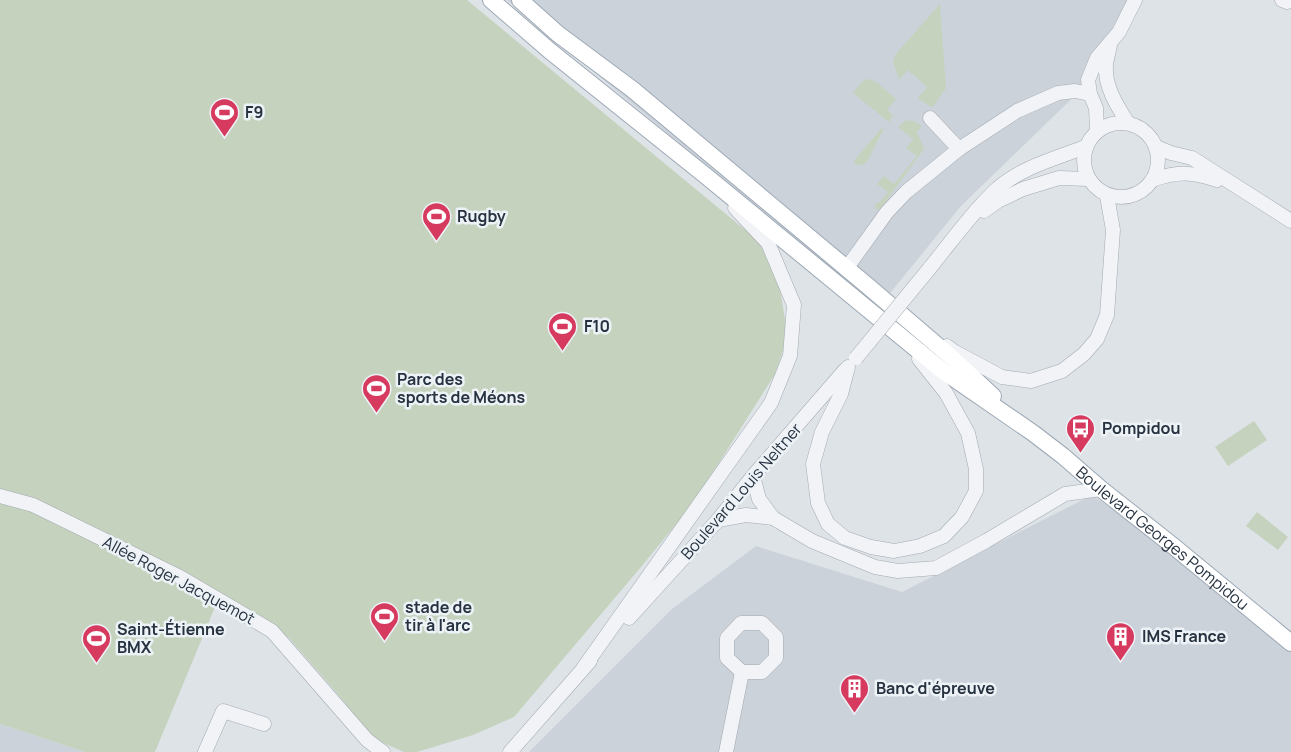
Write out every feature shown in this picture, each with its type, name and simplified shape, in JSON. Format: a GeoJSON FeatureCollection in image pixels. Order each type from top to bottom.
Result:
{"type":"FeatureCollection","features":[{"type":"Feature","properties":{"kind":"main road","name":"Boulevard Georges Pompidou"},"geometry":{"type":"LineString","coordinates":[[491,0],[550,51],[943,371],[1063,456],[1291,643]]}},
{"type":"Feature","properties":{"kind":"main road","name":"Boulevard Georges Pompidou"},"geometry":{"type":"LineString","coordinates":[[520,0],[558,34],[632,89],[869,287],[951,357],[1033,434]]}},
{"type":"Feature","properties":{"kind":"street"},"geometry":{"type":"LineString","coordinates":[[1097,131],[1096,108],[1090,94],[1088,80],[1097,58],[1119,32],[1136,0]]}},
{"type":"Feature","properties":{"kind":"street"},"geometry":{"type":"LineString","coordinates":[[1282,0],[1291,1]]}},
{"type":"Feature","properties":{"kind":"street"},"geometry":{"type":"LineString","coordinates":[[1111,43],[1106,66],[1108,85],[1114,101],[1128,123]]}},
{"type":"Feature","properties":{"kind":"street"},"geometry":{"type":"LineString","coordinates":[[846,269],[887,212],[900,198],[959,148],[1017,111],[1058,93],[1075,91],[1090,94]]}},
{"type":"Feature","properties":{"kind":"street"},"geometry":{"type":"LineString","coordinates":[[930,118],[959,148]]}},
{"type":"Feature","properties":{"kind":"street"},"geometry":{"type":"LineString","coordinates":[[1128,123],[1140,128],[1156,147],[1157,170],[1144,190],[1133,196],[1120,198],[1096,189],[1088,179],[1083,158],[1085,147],[1097,131],[1106,125],[1128,123]]}},
{"type":"Feature","properties":{"kind":"street","name":"Boulevard Louis Neltner"},"geometry":{"type":"LineString","coordinates":[[510,752],[718,520],[965,224],[999,187],[1024,171],[1085,147]]}},
{"type":"Feature","properties":{"kind":"street"},"geometry":{"type":"LineString","coordinates":[[1156,147],[1192,158],[1291,221]]}},
{"type":"Feature","properties":{"kind":"street"},"geometry":{"type":"LineString","coordinates":[[1152,180],[1168,175],[1197,174],[1232,184]]}},
{"type":"Feature","properties":{"kind":"street"},"geometry":{"type":"LineString","coordinates":[[584,667],[771,403],[790,356],[794,305],[768,243],[706,176]]}},
{"type":"Feature","properties":{"kind":"street","name":"Boulevard Louis Neltner"},"geometry":{"type":"LineString","coordinates":[[965,224],[999,201],[1023,189],[1059,178],[1088,179]]}},
{"type":"Feature","properties":{"kind":"street"},"geometry":{"type":"LineString","coordinates":[[869,287],[955,352],[1002,377],[1031,381],[1062,371],[1084,354],[1097,339],[1107,315],[1113,230],[1107,195]]}},
{"type":"Feature","properties":{"kind":"street"},"geometry":{"type":"LineString","coordinates":[[852,362],[841,394],[822,432],[813,464],[818,503],[828,524],[845,538],[870,547],[894,551],[920,546],[944,536],[963,517],[976,491],[976,468],[968,434],[946,393],[924,364],[856,300]]}},
{"type":"Feature","properties":{"kind":"street"},"geometry":{"type":"LineString","coordinates":[[753,476],[759,499],[773,518],[812,541],[875,567],[898,571],[936,568],[1065,494],[1101,489]]}},
{"type":"Feature","properties":{"kind":"street","name":"Allée Roger Jacquemot"},"geometry":{"type":"LineString","coordinates":[[0,496],[33,505],[172,573],[272,631],[368,740],[383,752]]}},
{"type":"Feature","properties":{"kind":"street"},"geometry":{"type":"LineString","coordinates":[[718,520],[746,515],[773,518]]}},
{"type":"Feature","properties":{"kind":"street"},"geometry":{"type":"LineString","coordinates":[[726,752],[742,672]]}},
{"type":"Feature","properties":{"kind":"street"},"geometry":{"type":"LineString","coordinates":[[205,752],[223,711],[264,724]]}},
{"type":"Feature","properties":{"kind":"street"},"geometry":{"type":"LineString","coordinates":[[358,752],[368,740]]}},
{"type":"Feature","properties":{"kind":"shaded area"},"geometry":{"type":"Polygon","coordinates":[[[507,0],[1128,0],[1091,80],[961,206],[878,308],[507,0]]]}},
{"type":"Feature","properties":{"kind":"shaded area"},"geometry":{"type":"Polygon","coordinates":[[[1092,495],[1291,634],[1291,752],[529,752],[672,609],[756,546],[902,592],[1092,495]]]}},
{"type":"Feature","properties":{"kind":"shaded area"},"geometry":{"type":"Polygon","coordinates":[[[0,724],[85,752],[0,752],[0,724]]]}},
{"type":"Feature","properties":{"kind":"green space","name":"Parc des sports de Méons"},"geometry":{"type":"Polygon","coordinates":[[[0,0],[467,0],[761,243],[779,283],[785,319],[785,345],[775,374],[695,501],[514,717],[473,735],[417,752],[404,752],[374,739],[289,638],[220,595],[155,752],[85,752],[0,724],[0,0]]]}},
{"type":"Feature","properties":{"kind":"green space"},"geometry":{"type":"Polygon","coordinates":[[[940,4],[946,88],[931,107],[918,98],[927,87],[908,70],[899,80],[893,62],[895,55],[940,4]]]}},
{"type":"Feature","properties":{"kind":"green space"},"geometry":{"type":"Polygon","coordinates":[[[866,79],[875,81],[896,99],[887,110],[893,115],[889,122],[853,93],[866,79]]]}},
{"type":"Feature","properties":{"kind":"green space"},"geometry":{"type":"Polygon","coordinates":[[[906,120],[922,126],[917,132],[924,149],[881,208],[876,210],[875,204],[880,202],[888,192],[877,184],[884,176],[894,184],[917,156],[906,148],[913,139],[898,127],[906,120]]]}},
{"type":"Feature","properties":{"kind":"green space"},"geometry":{"type":"Polygon","coordinates":[[[884,128],[867,162],[860,165],[853,162],[881,129],[884,128]]]}},
{"type":"Feature","properties":{"kind":"green space"},"geometry":{"type":"Polygon","coordinates":[[[1254,421],[1267,440],[1228,466],[1215,447],[1254,421]]]}},
{"type":"Feature","properties":{"kind":"green space"},"geometry":{"type":"Polygon","coordinates":[[[1257,512],[1288,537],[1278,550],[1246,526],[1257,512]]]}},
{"type":"Feature","properties":{"kind":"place","name":"F9"},"geometry":{"type":"Point","coordinates":[224,138]}},
{"type":"Feature","properties":{"kind":"place","name":"Rugby"},"geometry":{"type":"Point","coordinates":[436,242]}},
{"type":"Feature","properties":{"kind":"place","name":"F10"},"geometry":{"type":"Point","coordinates":[563,352]}},
{"type":"Feature","properties":{"kind":"place","name":"Parc des sports de Méons"},"geometry":{"type":"Point","coordinates":[376,414]}},
{"type":"Feature","properties":{"kind":"place","name":"Pompidou"},"geometry":{"type":"Point","coordinates":[1081,454]}},
{"type":"Feature","properties":{"kind":"place","name":"stade de tir à l'arc"},"geometry":{"type":"Point","coordinates":[384,642]}},
{"type":"Feature","properties":{"kind":"place","name":"IMS France"},"geometry":{"type":"Point","coordinates":[1121,662]}},
{"type":"Feature","properties":{"kind":"place","name":"Saint-Étienne BMX"},"geometry":{"type":"Point","coordinates":[96,664]}},
{"type":"Feature","properties":{"kind":"place","name":"Banc d'épreuve"},"geometry":{"type":"Point","coordinates":[855,714]}}]}
